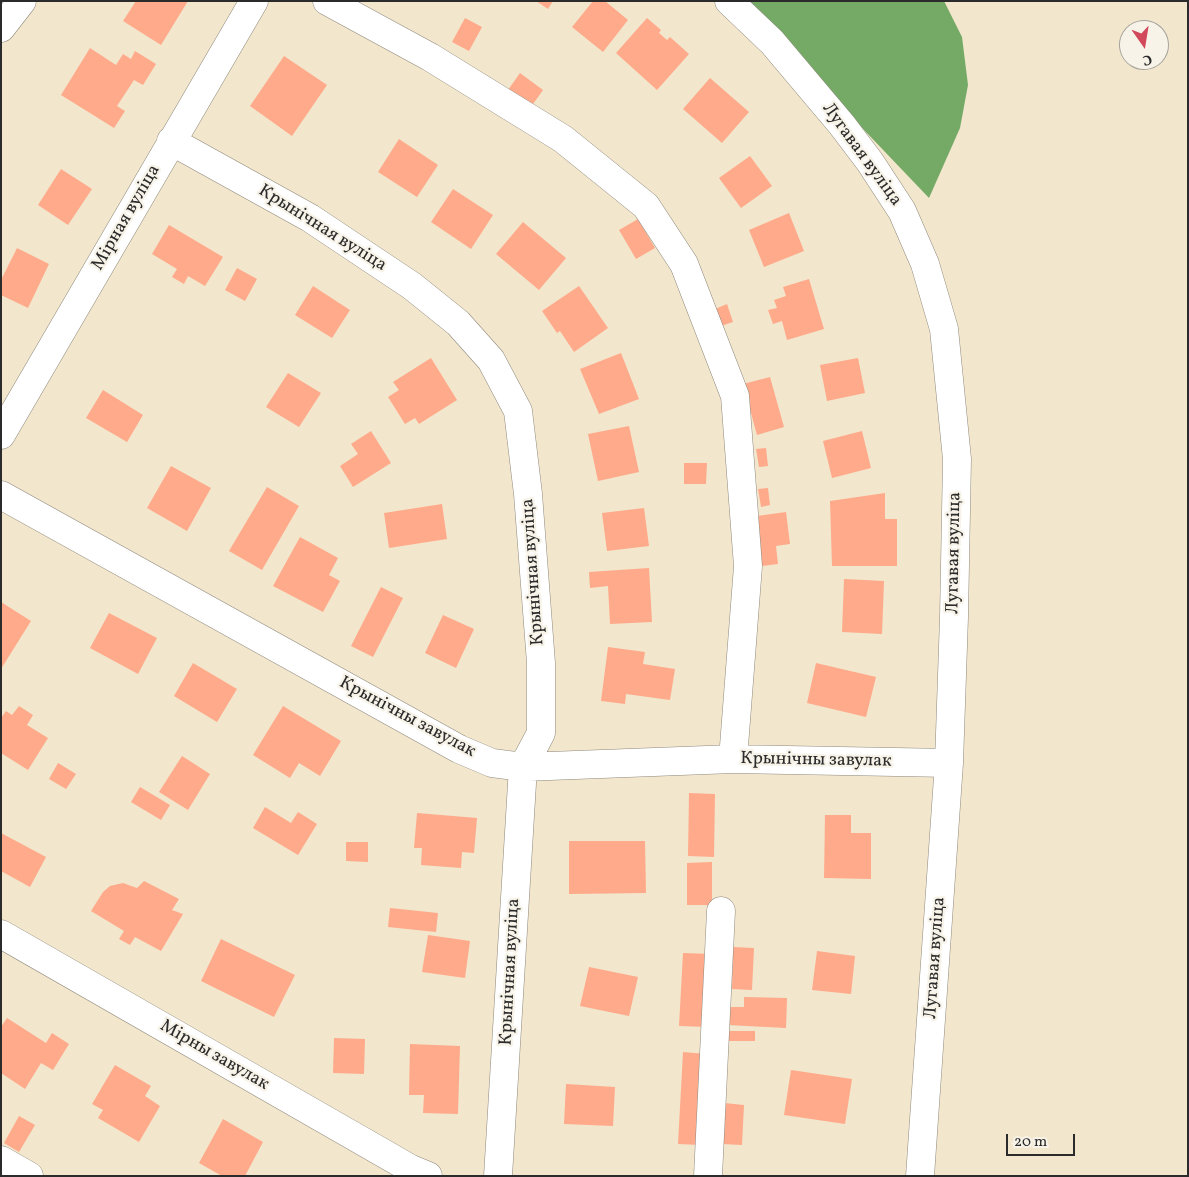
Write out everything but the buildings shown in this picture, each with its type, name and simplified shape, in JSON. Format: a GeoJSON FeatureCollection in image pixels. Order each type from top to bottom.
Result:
{"type":"FeatureCollection","features":[{"type":"Feature","properties":{"kind":"street"},"geometry":{"type":"LineString","coordinates":[[1,28],[22,1]]}},
{"type":"Feature","properties":{"kind":"street","name":"Мірная вуліца"},"geometry":{"type":"LineString","coordinates":[[1,435],[254,1]]}},
{"type":"Feature","properties":{"kind":"street"},"geometry":{"type":"LineString","coordinates":[[328,1],[430,57],[563,139],[646,206],[684,264],[735,396],[748,566],[733,760]]}},
{"type":"Feature","properties":{"kind":"street","name":"Лугавая вуліца"},"geometry":{"type":"LineString","coordinates":[[729,1],[772,42],[842,125],[870,162],[902,211],[914,237],[925,264],[944,329],[957,459],[949,763],[920,1176]]}},
{"type":"Feature","properties":{"kind":"street","name":"Крынічная вуліца"},"geometry":{"type":"LineString","coordinates":[[172,141],[310,218],[412,286],[458,323],[491,360],[518,411],[528,494],[541,663],[541,733],[523,766],[498,1176]]}},
{"type":"Feature","properties":{"kind":"street","name":"Крынічны завулак"},"geometry":{"type":"LineString","coordinates":[[1,495],[459,749],[492,763],[523,766],[733,760],[949,763]]}},
{"type":"Feature","properties":{"kind":"street"},"geometry":{"type":"LineString","coordinates":[[708,1176],[721,911]]}},
{"type":"Feature","properties":{"kind":"street","name":"Мірны завулак"},"geometry":{"type":"LineString","coordinates":[[1,934],[403,1164],[428,1176]]}},
{"type":"Feature","properties":{"kind":"street"},"geometry":{"type":"LineString","coordinates":[[1,1160],[30,1176]]}},
{"type":"Feature","properties":{"kind":"green space"},"geometry":{"type":"Polygon","coordinates":[[[741,1],[944,1],[962,37],[968,85],[960,128],[929,198],[741,1]]]}}]}
